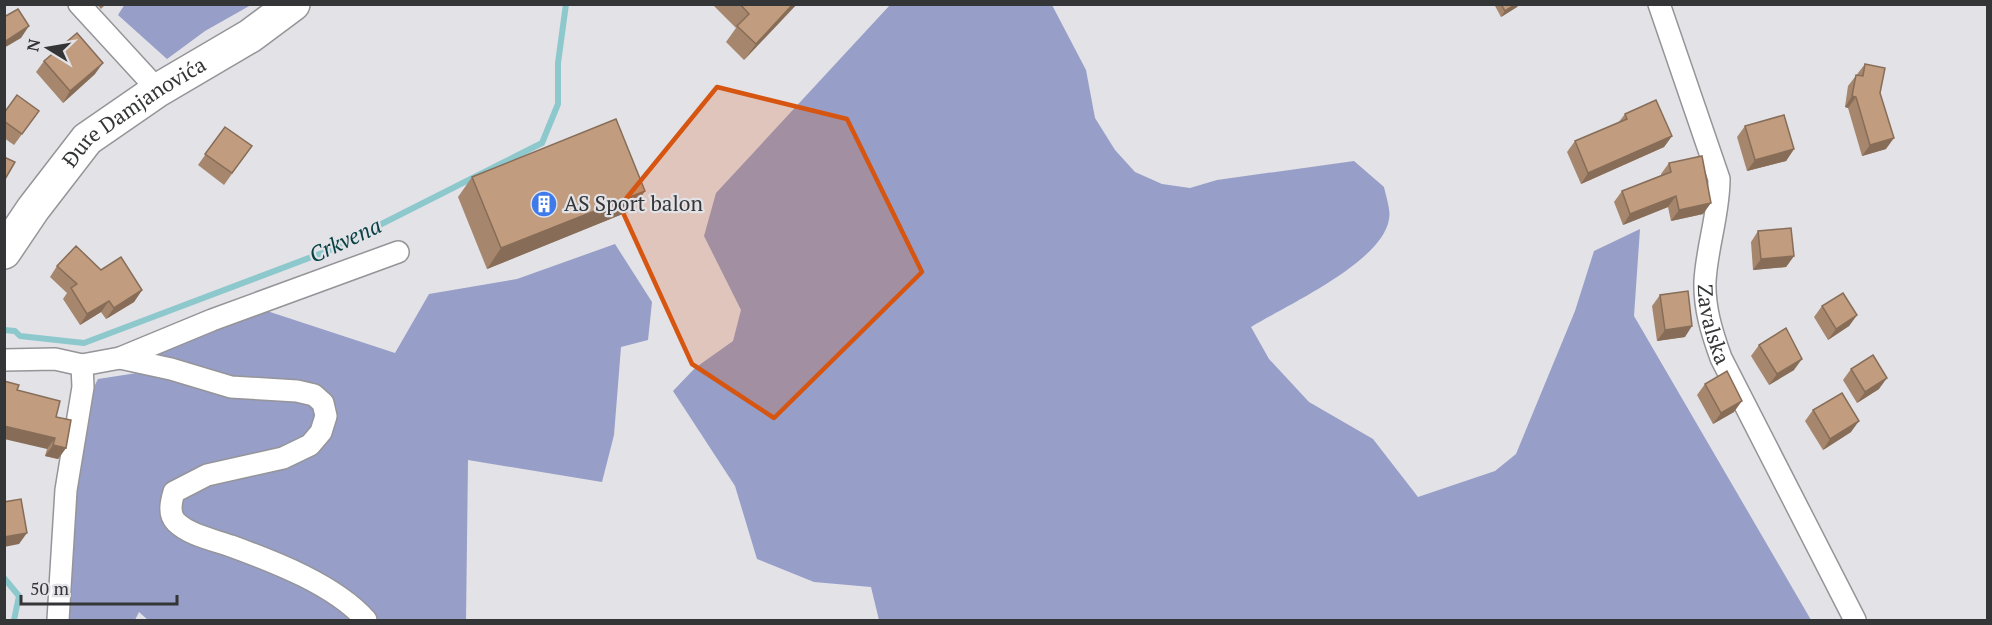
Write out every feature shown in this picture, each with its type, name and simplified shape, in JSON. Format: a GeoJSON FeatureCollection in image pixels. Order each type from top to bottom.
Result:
{"type":"FeatureCollection","features":[{"type":"Feature","properties":{"kind":"main road","name":"Đure Damjanovića"},"geometry":{"type":"LineString","coordinates":[[4,252],[33,209],[87,139],[158,90],[250,36],[293,4]]}},
{"type":"Feature","properties":{"kind":"street"},"geometry":{"type":"LineString","coordinates":[[79,4],[158,90]]}},
{"type":"Feature","properties":{"kind":"street","name":"Zavalska"},"geometry":{"type":"LineString","coordinates":[[1659,4],[1719,179],[1719,204],[1705,280],[1709,326],[1721,358],[1855,621]]}},
{"type":"Feature","properties":{"kind":"street"},"geometry":{"type":"LineString","coordinates":[[4,360],[55,359],[82,365],[120,358],[212,320],[398,252]]}},
{"type":"Feature","properties":{"kind":"street"},"geometry":{"type":"LineString","coordinates":[[120,358],[171,369],[231,387],[297,391],[314,395],[323,403],[326,416],[321,432],[310,446],[283,458],[207,475],[174,492],[171,514],[176,522],[195,533],[268,559],[314,582],[359,612],[366,621]]}},
{"type":"Feature","properties":{"kind":"street"},"geometry":{"type":"LineString","coordinates":[[58,621],[66,490],[83,387],[82,365]]}},
{"type":"Feature","properties":{"kind":"highlighted area"},"geometry":{"type":"Polygon","coordinates":[[[717,87],[847,119],[922,272],[774,418],[692,364],[620,206],[717,87]]]}},
{"type":"Feature","properties":{"kind":"shaded area"},"geometry":{"type":"Polygon","coordinates":[[[125,4],[251,5],[205,31],[167,59],[118,15],[125,4]]]}},
{"type":"Feature","properties":{"kind":"shaded area"},"geometry":{"type":"Polygon","coordinates":[[[890,5],[1052,5],[1086,70],[1095,118],[1115,150],[1135,172],[1162,184],[1190,188],[1217,180],[1354,161],[1384,187],[1389,219],[1383,235],[1370,251],[1352,267],[1251,327],[1269,359],[1309,402],[1373,439],[1418,497],[1495,471],[1516,454],[1575,311],[1594,251],[1640,229],[1634,316],[1811,620],[879,620],[871,587],[814,582],[757,559],[735,486],[673,391],[695,368],[733,341],[741,310],[704,236],[716,193],[890,5]]]}},
{"type":"Feature","properties":{"kind":"shaded area"},"geometry":{"type":"Polygon","coordinates":[[[615,244],[652,302],[648,340],[621,347],[614,435],[602,482],[468,460],[466,620],[148,620],[139,612],[135,620],[68,620],[75,465],[86,403],[98,379],[137,373],[147,352],[267,311],[395,353],[429,294],[517,279],[615,244]]]}},
{"type":"Feature","properties":{"kind":"building"},"geometry":{"type":"Polygon","coordinates":[[[740,4],[793,4],[756,44],[737,26],[749,14],[740,4]]]}},
{"type":"Feature","properties":{"kind":"building"},"geometry":{"type":"Polygon","coordinates":[[[1501,4],[1516,4],[1505,11],[1501,4]]]}},
{"type":"Feature","properties":{"kind":"building"},"geometry":{"type":"Polygon","coordinates":[[[18,9],[29,26],[6,41],[4,40],[4,17],[18,9]]]}},
{"type":"Feature","properties":{"kind":"building"},"geometry":{"type":"Polygon","coordinates":[[[77,33],[103,63],[70,91],[44,61],[77,33]]]}},
{"type":"Feature","properties":{"kind":"building"},"geometry":{"type":"Polygon","coordinates":[[[1865,64],[1885,68],[1880,93],[1894,138],[1870,145],[1856,97],[1852,96],[1856,75],[1863,76],[1865,64]]]}},
{"type":"Feature","properties":{"kind":"building"},"geometry":{"type":"Polygon","coordinates":[[[17,95],[39,111],[22,134],[4,121],[4,113],[17,95]]]}},
{"type":"Feature","properties":{"kind":"building"},"geometry":{"type":"Polygon","coordinates":[[[1656,100],[1672,136],[1588,173],[1575,141],[1627,119],[1625,114],[1656,100]]]}},
{"type":"Feature","properties":{"kind":"building"},"geometry":{"type":"Polygon","coordinates":[[[1784,115],[1794,149],[1755,160],[1745,126],[1784,115]]]}},
{"type":"Feature","properties":{"kind":"building","name":"AS Sport balon"},"geometry":{"type":"Polygon","coordinates":[[[616,119],[645,191],[501,248],[472,177],[616,119]]]}},
{"type":"Feature","properties":{"kind":"building"},"geometry":{"type":"Polygon","coordinates":[[[225,127],[252,146],[232,173],[205,154],[225,127]]]}},
{"type":"Feature","properties":{"kind":"building"},"geometry":{"type":"Polygon","coordinates":[[[1702,156],[1711,203],[1679,210],[1676,196],[1630,214],[1622,191],[1671,172],[1669,163],[1702,156]]]}},
{"type":"Feature","properties":{"kind":"building"},"geometry":{"type":"Polygon","coordinates":[[[4,157],[15,162],[4,181],[4,157]]]}},
{"type":"Feature","properties":{"kind":"building"},"geometry":{"type":"Polygon","coordinates":[[[1791,228],[1794,256],[1761,259],[1758,231],[1791,228]]]}},
{"type":"Feature","properties":{"kind":"building"},"geometry":{"type":"Polygon","coordinates":[[[76,246],[101,270],[121,257],[142,290],[114,308],[109,301],[87,314],[71,288],[77,284],[57,266],[76,246]]]}},
{"type":"Feature","properties":{"kind":"building"},"geometry":{"type":"Polygon","coordinates":[[[1688,291],[1692,326],[1665,330],[1660,295],[1688,291]]]}},
{"type":"Feature","properties":{"kind":"building"},"geometry":{"type":"Polygon","coordinates":[[[1843,293],[1857,315],[1836,329],[1822,306],[1843,293]]]}},
{"type":"Feature","properties":{"kind":"building"},"geometry":{"type":"Polygon","coordinates":[[[1786,328],[1802,359],[1777,374],[1759,345],[1786,328]]]}},
{"type":"Feature","properties":{"kind":"building"},"geometry":{"type":"Polygon","coordinates":[[[1873,355],[1887,378],[1865,392],[1851,369],[1873,355]]]}},
{"type":"Feature","properties":{"kind":"building"},"geometry":{"type":"Polygon","coordinates":[[[1727,371],[1742,401],[1721,413],[1705,384],[1727,371]]]}},
{"type":"Feature","properties":{"kind":"building"},"geometry":{"type":"Polygon","coordinates":[[[4,381],[19,385],[17,390],[60,401],[56,417],[71,420],[66,448],[53,445],[55,438],[4,426],[4,381]]]}},
{"type":"Feature","properties":{"kind":"building"},"geometry":{"type":"Polygon","coordinates":[[[1842,393],[1859,421],[1830,439],[1813,410],[1842,393]]]}},
{"type":"Feature","properties":{"kind":"building"},"geometry":{"type":"Polygon","coordinates":[[[21,499],[27,533],[4,537],[4,502],[21,499]]]}},
{"type":"Feature","properties":{"kind":"waterway","name":"Crkvena"},"geometry":{"type":"LineString","coordinates":[[4,330],[15,331],[20,336],[84,343],[330,250],[542,143],[558,104],[558,63],[566,4]]}},
{"type":"Feature","properties":{"kind":"waterway","name":"Crkvena"},"geometry":{"type":"LineString","coordinates":[[4,578],[19,596],[14,620]]}},
{"type":"Feature","properties":{"kind":"place","name":"AS Sport balon"},"geometry":{"type":"Point","coordinates":[544,204]}}]}
